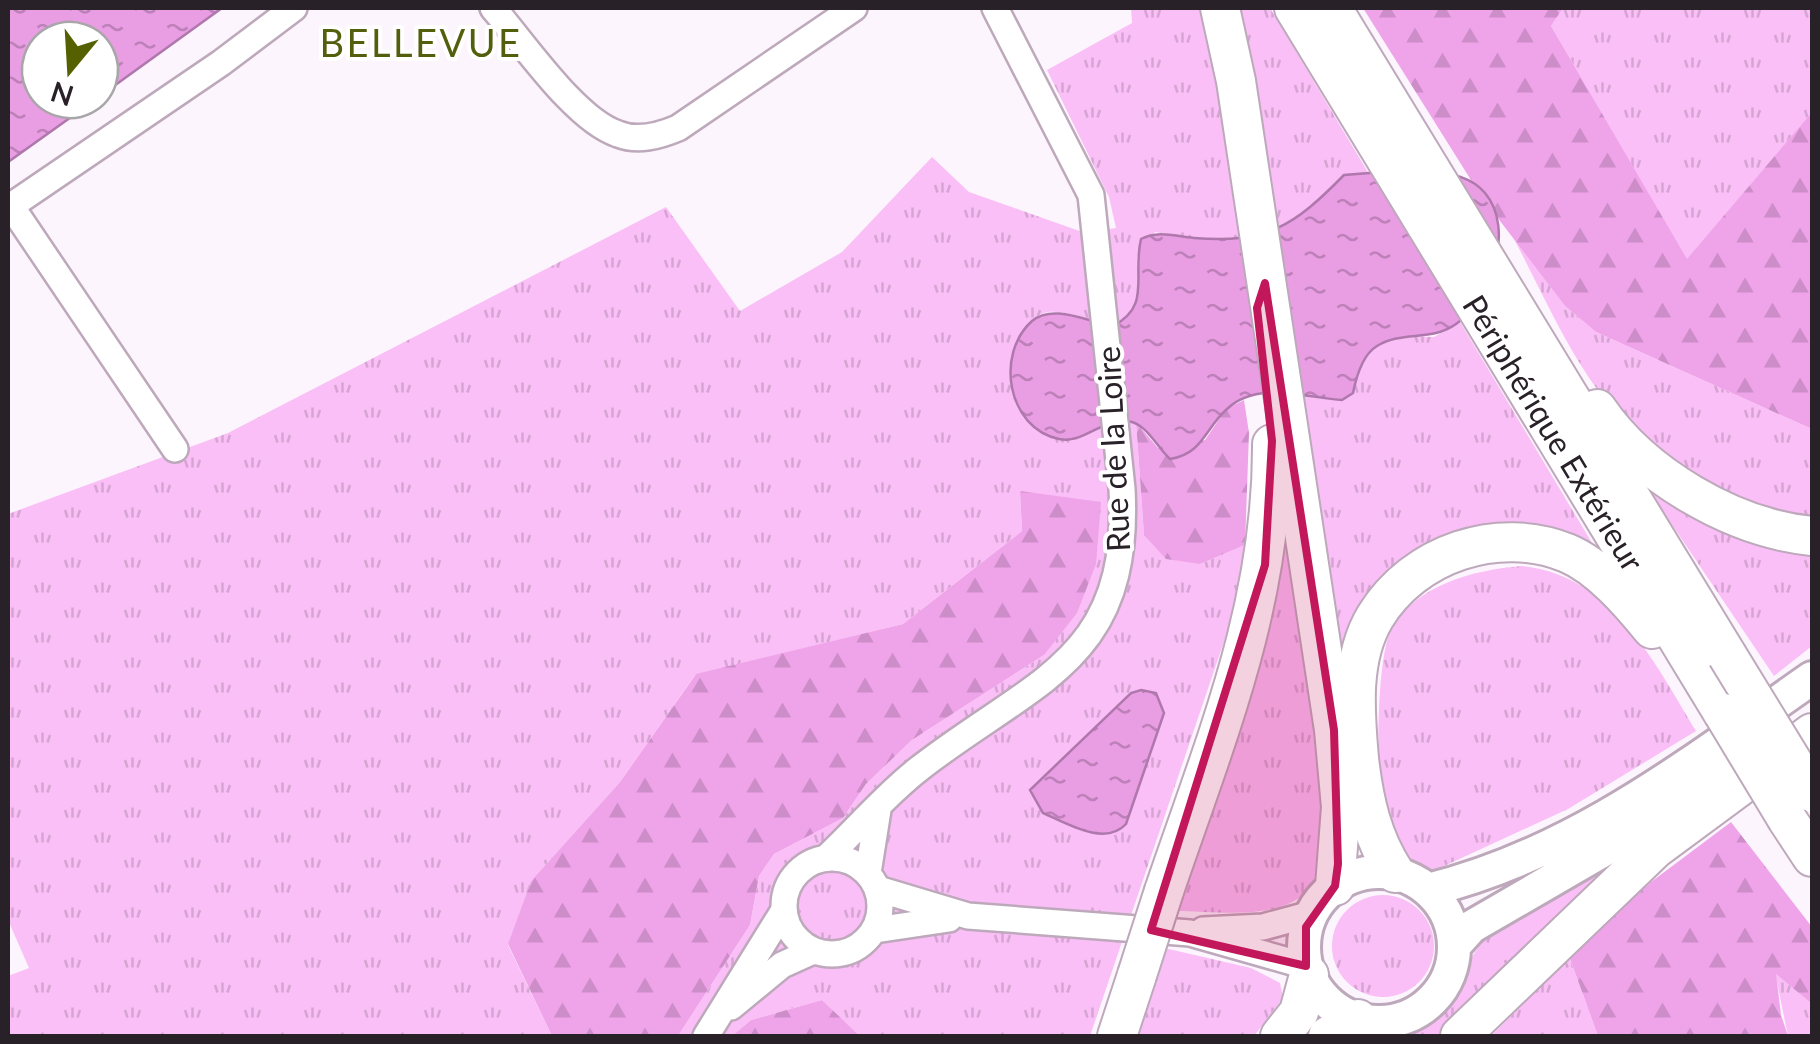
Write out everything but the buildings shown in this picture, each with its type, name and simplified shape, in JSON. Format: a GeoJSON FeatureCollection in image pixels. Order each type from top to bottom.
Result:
{"type":"FeatureCollection","features":[{"type":"Feature","properties":{"kind":"highway"},"geometry":{"type":"LineString","coordinates":[[1220,8],[1236,81],[1266,283],[1258,308],[1340,780],[1323,900]]}},
{"type":"Feature","properties":{"kind":"highway","name":"Périphérique Extérieur"},"geometry":{"type":"LineString","coordinates":[[1294,8],[1542,383]]}},
{"type":"Feature","properties":{"kind":"highway"},"geometry":{"type":"LineString","coordinates":[[1332,8],[1542,383],[1715,667],[1804,802],[1812,857]]}},
{"type":"Feature","properties":{"kind":"highway"},"geometry":{"type":"LineString","coordinates":[[1542,383],[1582,388],[1606,422],[1655,468],[1705,502],[1790,534],[1812,536]]}},
{"type":"Feature","properties":{"kind":"highway"},"geometry":{"type":"LineString","coordinates":[[1117,1036],[1259,599],[1280,425]]}},
{"type":"Feature","properties":{"kind":"highway"},"geometry":{"type":"LineString","coordinates":[[1412,882],[1378,847],[1370,821],[1356,718],[1356,680],[1362,650],[1385,604],[1418,569],[1453,551],[1492,543],[1534,542],[1571,555],[1644,619],[1699,700],[1723,713],[1804,802]]}},
{"type":"Feature","properties":{"kind":"highway"},"geometry":{"type":"LineString","coordinates":[[1715,667],[1723,713]]}},
{"type":"Feature","properties":{"kind":"highway"},"geometry":{"type":"LineString","coordinates":[[1460,1036],[1655,848],[1812,733]]}},
{"type":"Feature","properties":{"kind":"highway"},"geometry":{"type":"LineString","coordinates":[[1280,1036],[1298,1012],[1308,971]]}},
{"type":"Feature","properties":{"kind":"main road"},"geometry":{"type":"LineString","coordinates":[[1412,882],[1450,921],[1454,946],[1443,986],[1424,1006],[1400,1019],[1343,1028],[1308,971],[1304,940],[1323,900],[1364,873],[1412,882],[1505,868],[1600,822],[1812,678]]}},
{"type":"Feature","properties":{"kind":"main road"},"geometry":{"type":"LineString","coordinates":[[1454,946],[1471,927],[1501,908],[1628,836],[1812,703]]}},
{"type":"Feature","properties":{"kind":"street"},"geometry":{"type":"LineString","coordinates":[[175,449],[9,207],[294,8]]}},
{"type":"Feature","properties":{"kind":"street"},"geometry":{"type":"LineString","coordinates":[[493,8],[589,117],[618,135],[653,138],[678,128],[854,8]]}},
{"type":"Feature","properties":{"kind":"street","name":"Rue de la Loire"},"geometry":{"type":"LineString","coordinates":[[826,858],[919,768],[1027,696],[1094,628],[1119,574],[1123,549],[1116,429],[1098,220],[1078,162],[995,8]]}},
{"type":"Feature","properties":{"kind":"street"},"geometry":{"type":"LineString","coordinates":[[875,930],[881,905],[873,881],[882,805]]}},
{"type":"Feature","properties":{"kind":"street"},"geometry":{"type":"LineString","coordinates":[[706,1036],[784,910],[792,879],[810,863],[826,858],[849,860],[873,881],[968,916]]}},
{"type":"Feature","properties":{"kind":"street"},"geometry":{"type":"LineString","coordinates":[[784,910],[795,937],[813,951],[833,954],[853,950],[875,930],[968,916],[1190,933],[1263,927],[1323,900]]}},
{"type":"Feature","properties":{"kind":"street"},"geometry":{"type":"LineString","coordinates":[[1190,933],[1308,971]]}},
{"type":"Feature","properties":{"kind":"street"},"geometry":{"type":"LineString","coordinates":[[722,1015],[782,965],[813,951]]}},
{"type":"Feature","properties":{"kind":"highlighted area"},"geometry":{"type":"Polygon","coordinates":[[[1265,283],[1334,730],[1338,864],[1335,886],[1306,927],[1306,966],[1151,930],[1265,565],[1272,441],[1257,308],[1265,283]]]}},
{"type":"Feature","properties":{"kind":"green space"},"geometry":{"type":"Polygon","coordinates":[[[1131,8],[1270,8],[1369,174],[1344,175],[1300,214],[1259,235],[1214,240],[1155,232],[1137,257],[1138,307],[1113,326],[1068,314],[1044,313],[1034,319],[1019,342],[1012,386],[1019,410],[1036,426],[1072,441],[1102,425],[1136,422],[1144,535],[1200,564],[1245,545],[1232,618],[1090,1036],[860,1036],[822,1000],[751,1020],[732,1036],[678,1036],[750,925],[759,876],[774,854],[843,818],[866,784],[912,740],[1044,655],[1020,492],[1022,531],[903,624],[695,675],[620,782],[531,881],[508,945],[552,1036],[8,1036],[8,976],[29,968],[8,920],[8,514],[228,433],[666,207],[740,311],[842,252],[932,157],[969,192],[1085,233],[1116,228],[1109,197],[1047,70],[1132,23],[1131,8]]]}},
{"type":"Feature","properties":{"kind":"green space"},"geometry":{"type":"Polygon","coordinates":[[[1363,8],[1563,8],[1551,26],[1687,259],[1812,112],[1812,429],[1596,332],[1565,306],[1481,196],[1363,8]]]}},
{"type":"Feature","properties":{"kind":"green space"},"geometry":{"type":"Polygon","coordinates":[[[1563,8],[1812,8],[1812,112],[1687,260],[1551,26],[1563,8]]]}},
{"type":"Feature","properties":{"kind":"green space"},"geometry":{"type":"Polygon","coordinates":[[[1513,237],[1565,306],[1596,332],[1812,429],[1812,521],[1723,491],[1642,438],[1619,416],[1587,374],[1513,237]]]}},
{"type":"Feature","properties":{"kind":"green space"},"geometry":{"type":"Polygon","coordinates":[[[1460,322],[1601,558],[1507,525],[1471,527],[1420,546],[1386,575],[1338,679],[1298,392],[1317,398],[1353,393],[1357,374],[1373,348],[1402,336],[1434,337],[1460,322]]]}},
{"type":"Feature","properties":{"kind":"green space"},"geometry":{"type":"Polygon","coordinates":[[[1244,400],[1249,433],[1245,545],[1200,564],[1166,559],[1144,535],[1136,422],[1158,448],[1205,440],[1226,409],[1244,400]]]}},
{"type":"Feature","properties":{"kind":"green space"},"geometry":{"type":"Polygon","coordinates":[[[1629,461],[1812,549],[1812,646],[1774,676],[1629,461]]]}},
{"type":"Feature","properties":{"kind":"green space"},"geometry":{"type":"Polygon","coordinates":[[[1020,491],[1101,502],[1096,564],[1077,613],[1044,655],[912,740],[866,784],[843,818],[774,854],[759,876],[750,925],[678,1036],[552,1036],[508,944],[531,881],[620,782],[696,674],[903,624],[1022,531],[1020,491]]]}},
{"type":"Feature","properties":{"kind":"green space"},"geometry":{"type":"Polygon","coordinates":[[[1284,532],[1315,717],[1323,823],[1320,863],[1309,889],[1282,906],[1247,912],[1176,911],[1284,532]]]}},
{"type":"Feature","properties":{"kind":"green space"},"geometry":{"type":"Polygon","coordinates":[[[1521,566],[1553,573],[1605,603],[1646,650],[1696,731],[1568,809],[1427,874],[1399,849],[1383,813],[1379,762],[1385,648],[1400,616],[1429,592],[1465,576],[1521,566]]]}},
{"type":"Feature","properties":{"kind":"green space"},"geometry":{"type":"Polygon","coordinates":[[[1731,822],[1812,927],[1812,1004],[1776,974],[1788,1036],[1598,1036],[1569,956],[1651,882],[1731,822]]]}},
{"type":"Feature","properties":{"kind":"green space"},"geometry":{"type":"Polygon","coordinates":[[[1624,856],[1441,1036],[1395,1036],[1416,1031],[1445,1007],[1482,942],[1495,928],[1540,899],[1624,856]]]}},
{"type":"Feature","properties":{"kind":"green space"},"geometry":{"type":"Polygon","coordinates":[[[1383,895],[1402,899],[1419,910],[1430,927],[1434,946],[1430,965],[1419,982],[1402,993],[1383,997],[1364,993],[1347,982],[1336,965],[1332,946],[1336,927],[1347,910],[1364,899],[1383,895]]]}},
{"type":"Feature","properties":{"kind":"green space"},"geometry":{"type":"Polygon","coordinates":[[[1160,947],[1251,968],[1280,983],[1283,998],[1254,1036],[1128,1036],[1160,947]]]}},
{"type":"Feature","properties":{"kind":"green space"},"geometry":{"type":"Polygon","coordinates":[[[1569,956],[1598,1036],[1491,1036],[1564,963],[1569,956]]]}},
{"type":"Feature","properties":{"kind":"green space"},"geometry":{"type":"Polygon","coordinates":[[[1775,973],[1812,1004],[1812,1036],[1788,1036],[1775,973]]]}},
{"type":"Feature","properties":{"kind":"green space"},"geometry":{"type":"Polygon","coordinates":[[[822,1000],[860,1036],[732,1036],[751,1020],[822,1000]]]}},
{"type":"Feature","properties":{"kind":"water"},"geometry":{"type":"Polygon","coordinates":[[[8,8],[222,8],[120,82],[120,20],[20,20],[20,120],[67,120],[8,162],[8,8]]]}},
{"type":"Feature","properties":{"kind":"water"},"geometry":{"type":"Polygon","coordinates":[[[1421,169],[1464,178],[1485,193],[1498,225],[1495,263],[1489,281],[1469,313],[1456,324],[1437,333],[1387,341],[1372,350],[1360,367],[1353,393],[1342,400],[1283,393],[1253,395],[1227,409],[1190,452],[1170,459],[1132,422],[1112,423],[1077,438],[1059,439],[1041,432],[1018,406],[1011,370],[1020,335],[1032,321],[1050,314],[1113,326],[1125,318],[1137,299],[1141,239],[1160,234],[1219,239],[1260,234],[1294,219],[1344,175],[1421,169]]]}},
{"type":"Feature","properties":{"kind":"water"},"geometry":{"type":"Polygon","coordinates":[[[1131,693],[1156,693],[1164,713],[1126,824],[1117,831],[1097,833],[1043,813],[1030,790],[1131,693]]]}},
{"type":"Feature","properties":{"kind":"district","name":"BELLEVUE"},"geometry":{"type":"Point","coordinates":[421,44]}}]}
